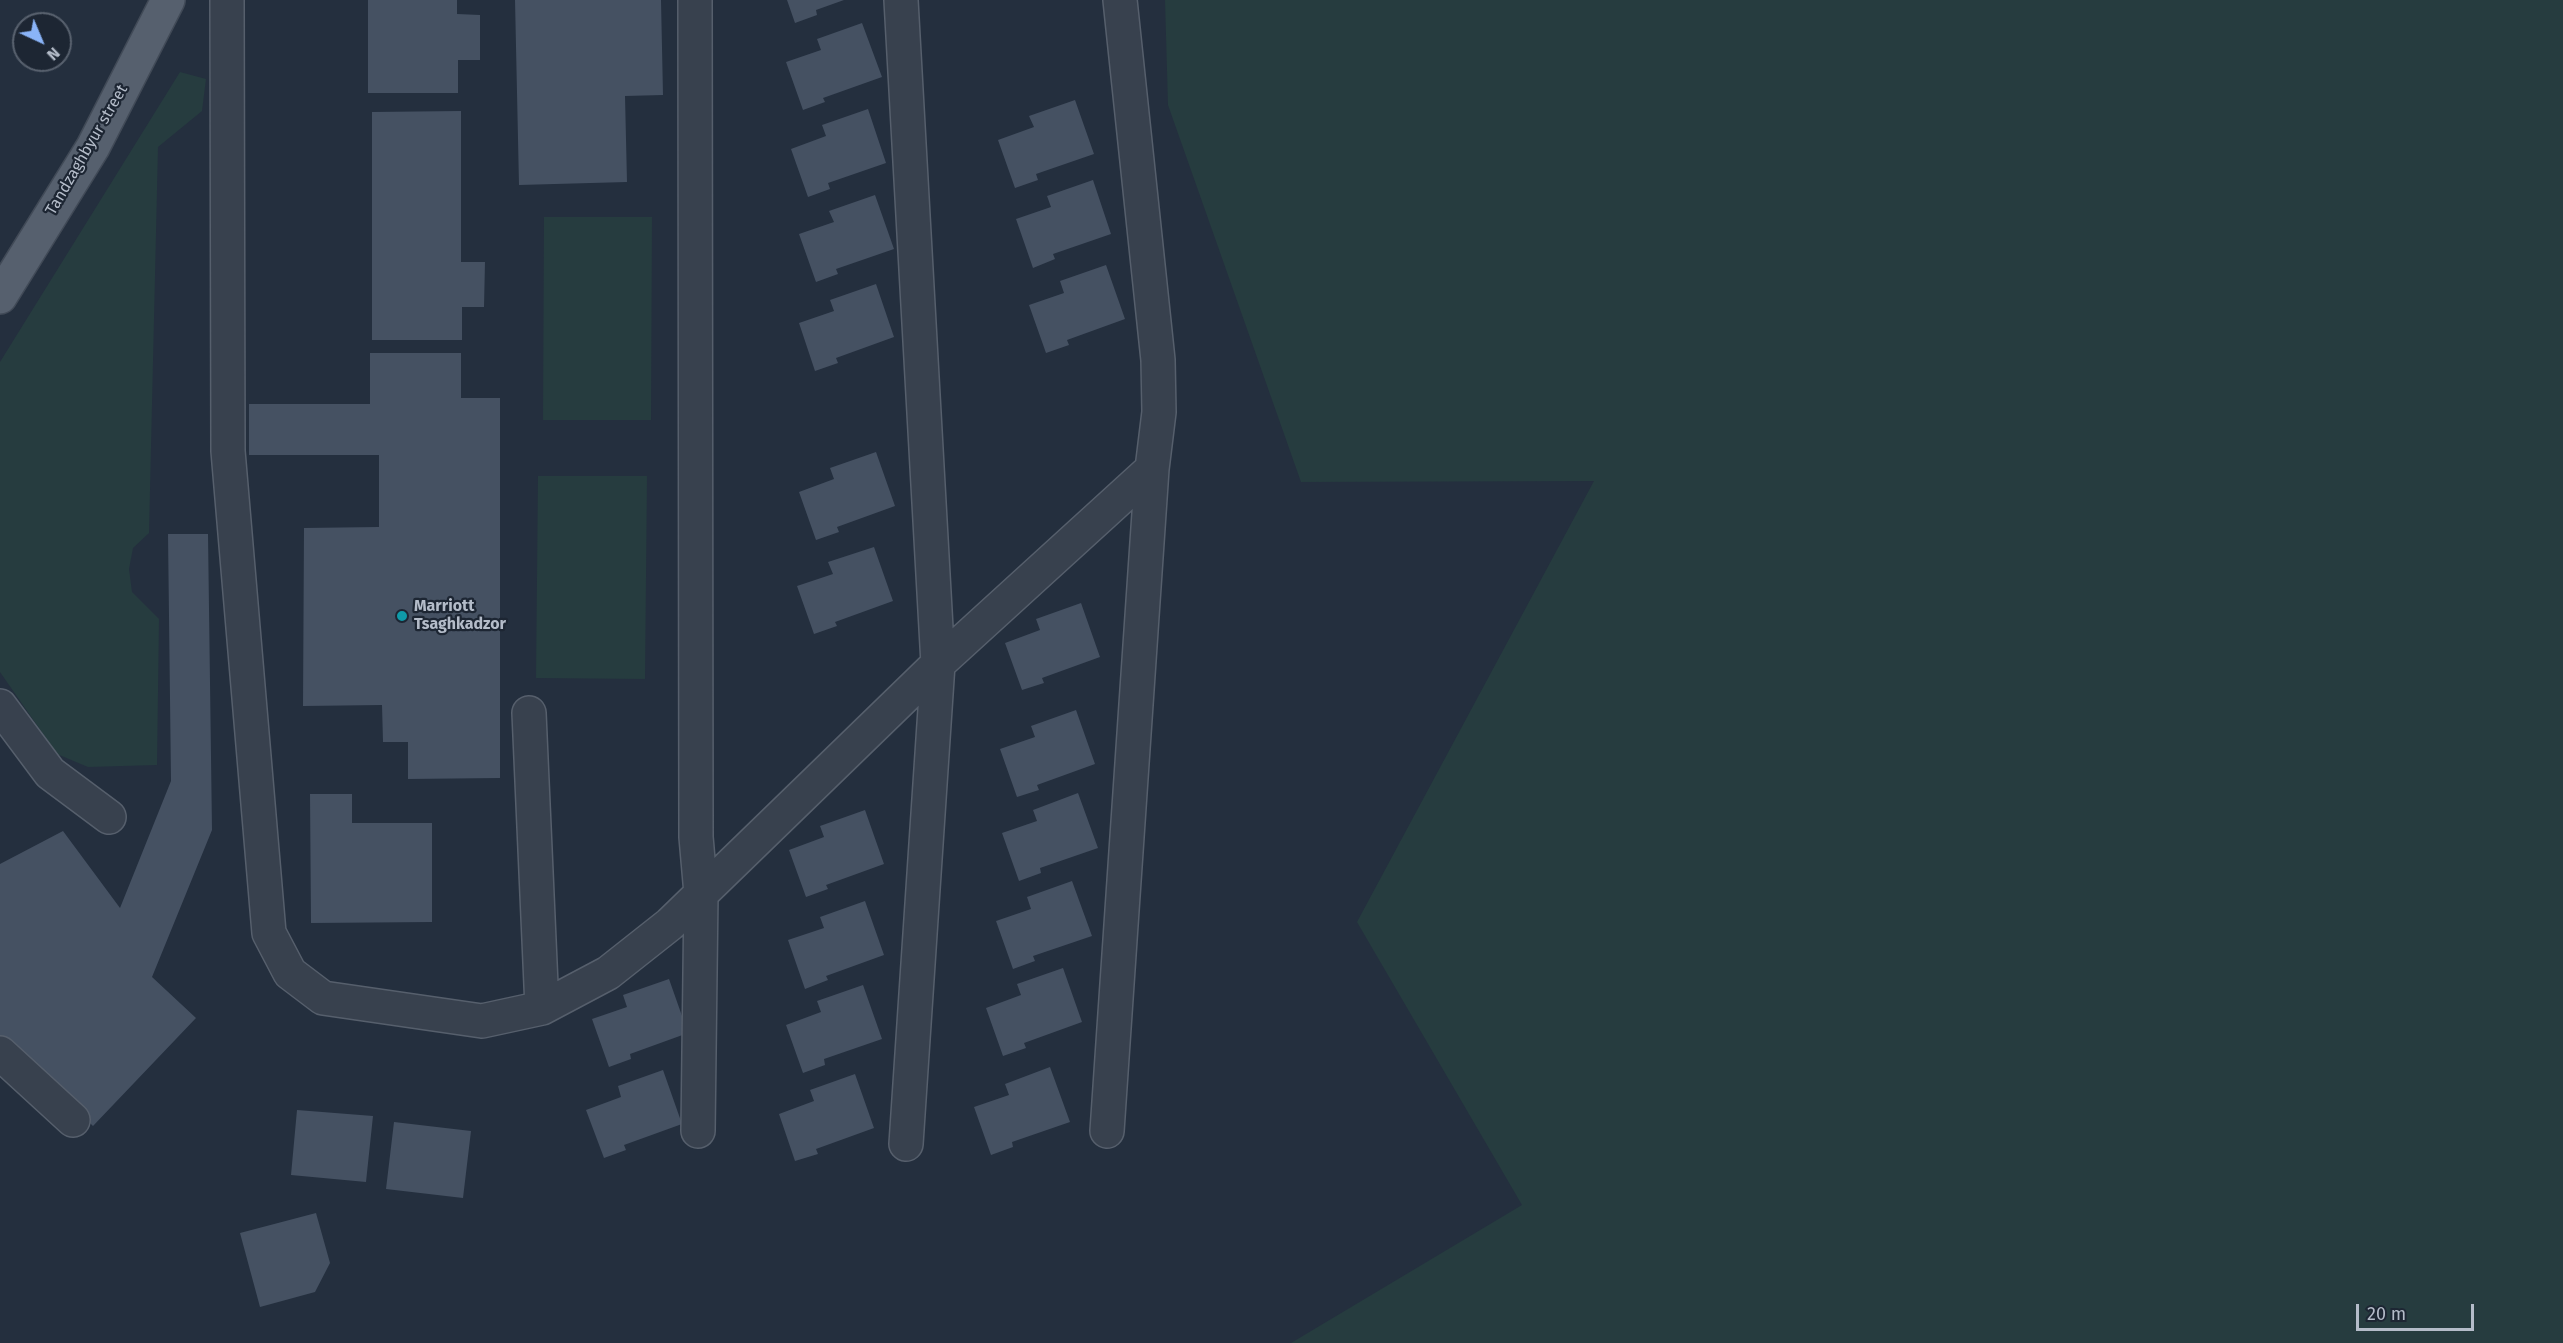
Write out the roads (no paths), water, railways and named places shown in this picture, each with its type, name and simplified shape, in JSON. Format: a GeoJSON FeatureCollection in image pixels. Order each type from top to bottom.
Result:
{"type":"FeatureCollection","features":[{"type":"Feature","properties":{"kind":"main road","name":"Tandzaghbyur street"},"geometry":{"type":"LineString","coordinates":[[0,297],[93,147],[168,0]]}},
{"type":"Feature","properties":{"kind":"street"},"geometry":{"type":"LineString","coordinates":[[227,0],[228,451],[269,933],[290,973],[323,998],[482,1021],[542,1008],[609,973],[670,924],[938,664],[1152,469]]}},
{"type":"Feature","properties":{"kind":"street"},"geometry":{"type":"LineString","coordinates":[[695,0],[696,837],[701,894],[698,1131]]}},
{"type":"Feature","properties":{"kind":"street"},"geometry":{"type":"LineString","coordinates":[[901,0],[938,664],[906,1144]]}},
{"type":"Feature","properties":{"kind":"street"},"geometry":{"type":"LineString","coordinates":[[1107,1131],[1152,469],[1159,412],[1158,360],[1120,0]]}},
{"type":"Feature","properties":{"kind":"street"},"geometry":{"type":"LineString","coordinates":[[0,706],[50,773],[109,817]]}},
{"type":"Feature","properties":{"kind":"street"},"geometry":{"type":"LineString","coordinates":[[529,714],[542,1008]]}},
{"type":"Feature","properties":{"kind":"street"},"geometry":{"type":"LineString","coordinates":[[0,1053],[73,1120]]}},
{"type":"Feature","properties":{"kind":"place","name":"Marriott Tsaghkadzor"},"geometry":{"type":"Point","coordinates":[402,616]}}]}
